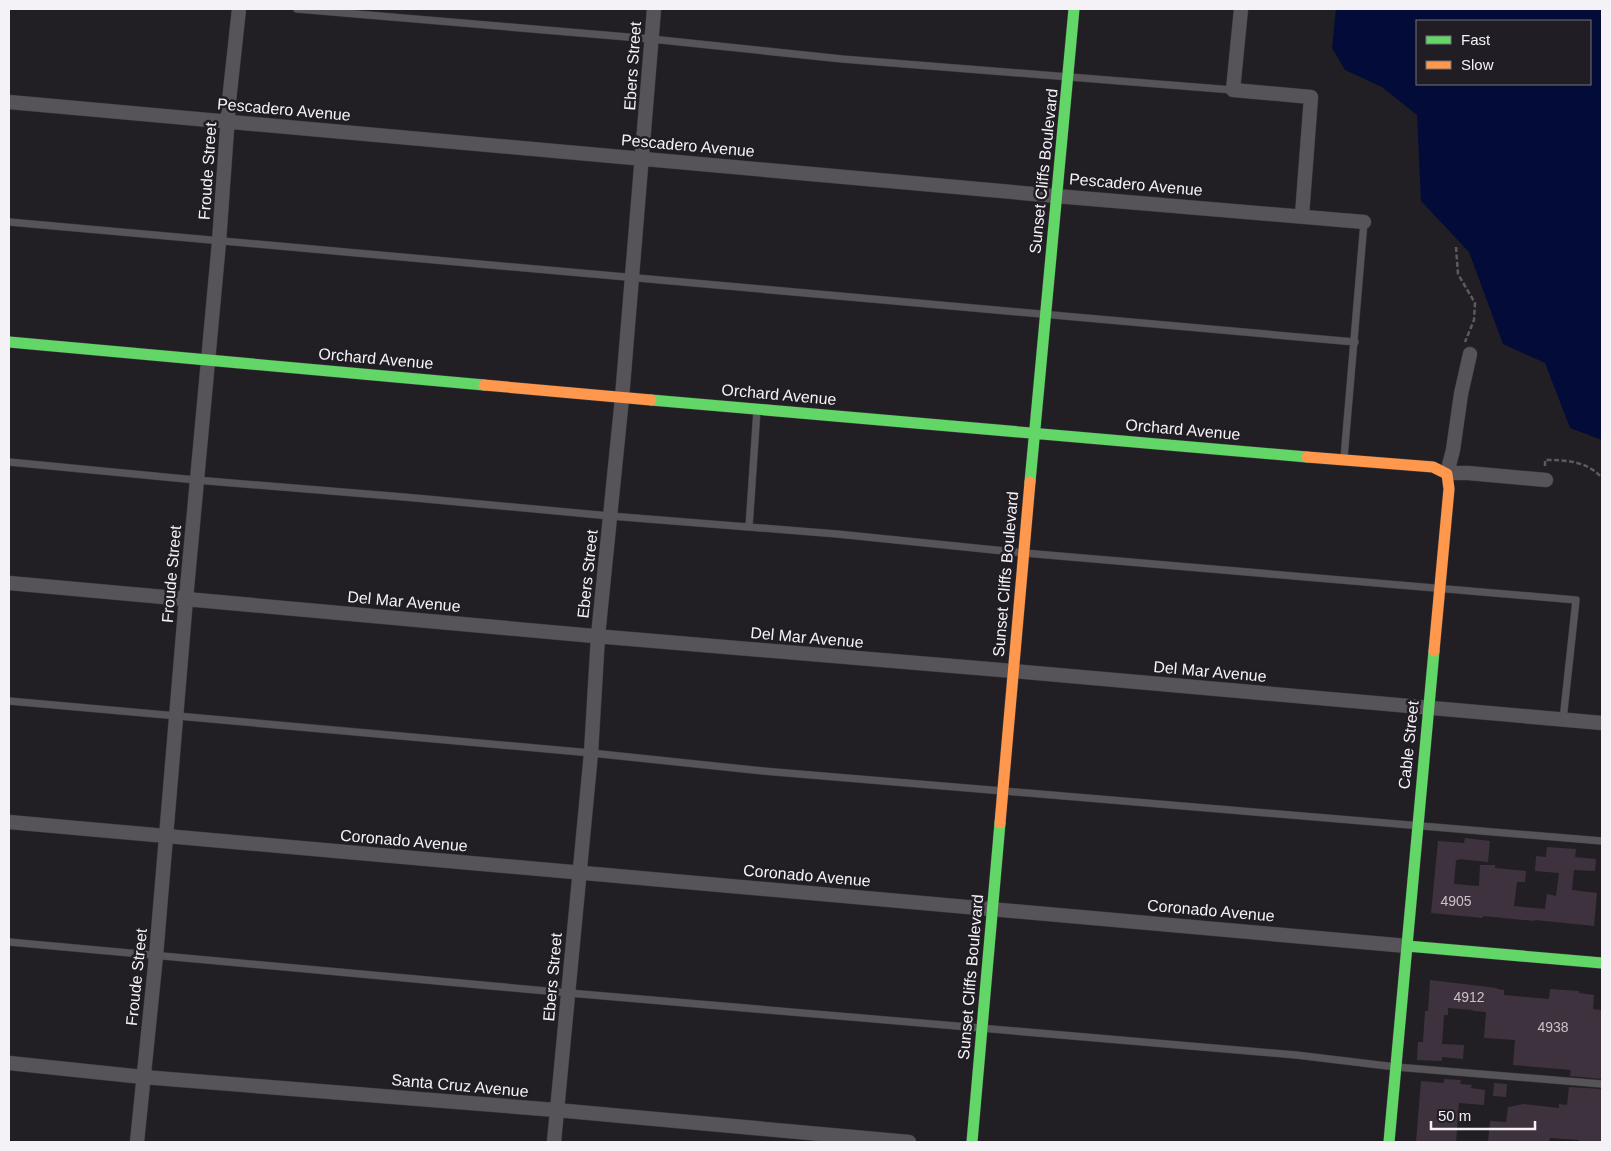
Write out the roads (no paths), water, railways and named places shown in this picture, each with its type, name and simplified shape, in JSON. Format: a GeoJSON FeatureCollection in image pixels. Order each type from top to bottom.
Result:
{"type":"FeatureCollection","features":[{"type":"Feature","properties":{"kind":"street","name":"Froude Street"},"geometry":{"type":"LineString","coordinates":[[136,1142],[156,956],[196,480],[219,242],[229,101],[239,9]]}},
{"type":"Feature","properties":{"kind":"street","name":"Ebers Street"},"geometry":{"type":"LineString","coordinates":[[554,1142],[591,753],[598,636],[622,398],[654,9]]}},
{"type":"Feature","properties":{"kind":"street","name":"Sunset Cliffs Boulevard"},"geometry":{"type":"LineString","coordinates":[[972,1142],[1034,434],[1074,9]]}},
{"type":"Feature","properties":{"kind":"street"},"geometry":{"type":"LineString","coordinates":[[1241,9],[1233,90],[1311,97],[1302,216]]}},
{"type":"Feature","properties":{"kind":"street","name":"Pescadero Avenue"},"geometry":{"type":"LineString","coordinates":[[9,102],[1364,222]]}},
{"type":"Feature","properties":{"kind":"street","name":"Orchard Avenue"},"geometry":{"type":"LineString","coordinates":[[9,342],[757,410],[1433,467],[1447,473],[1546,480]]}},
{"type":"Feature","properties":{"kind":"street","name":"Cable Street"},"geometry":{"type":"LineString","coordinates":[[1389,1142],[1449,489],[1447,473],[1453,450],[1461,394],[1470,354]]}},
{"type":"Feature","properties":{"kind":"street","name":"Del Mar Avenue"},"geometry":{"type":"LineString","coordinates":[[9,583],[1602,723]]}},
{"type":"Feature","properties":{"kind":"street","name":"Coronado Avenue"},"geometry":{"type":"LineString","coordinates":[[9,822],[1602,963]]}},
{"type":"Feature","properties":{"kind":"street","name":"Santa Cruz Avenue"},"geometry":{"type":"LineString","coordinates":[[9,1063],[143,1077],[556,1110],[909,1142]]}},
{"type":"Feature","properties":{"kind":"lane"},"geometry":{"type":"LineString","coordinates":[[297,9],[651,39],[842,59],[1233,90]]}},
{"type":"Feature","properties":{"kind":"lane"},"geometry":{"type":"LineString","coordinates":[[9,222],[1355,342]]}},
{"type":"Feature","properties":{"kind":"lane"},"geometry":{"type":"LineString","coordinates":[[1344,460],[1364,222]]}},
{"type":"Feature","properties":{"kind":"lane"},"geometry":{"type":"LineString","coordinates":[[750,527],[757,410]]}},
{"type":"Feature","properties":{"kind":"lane"},"geometry":{"type":"LineString","coordinates":[[9,462],[196,480],[836,534],[1024,554],[1576,600],[1563,720]]}},
{"type":"Feature","properties":{"kind":"lane"},"geometry":{"type":"LineString","coordinates":[[9,701],[591,753],[763,771],[1602,841]]}},
{"type":"Feature","properties":{"kind":"lane"},"geometry":{"type":"LineString","coordinates":[[9,942],[569,993],[1296,1055],[1396,1067],[1602,1084]]}}]}
